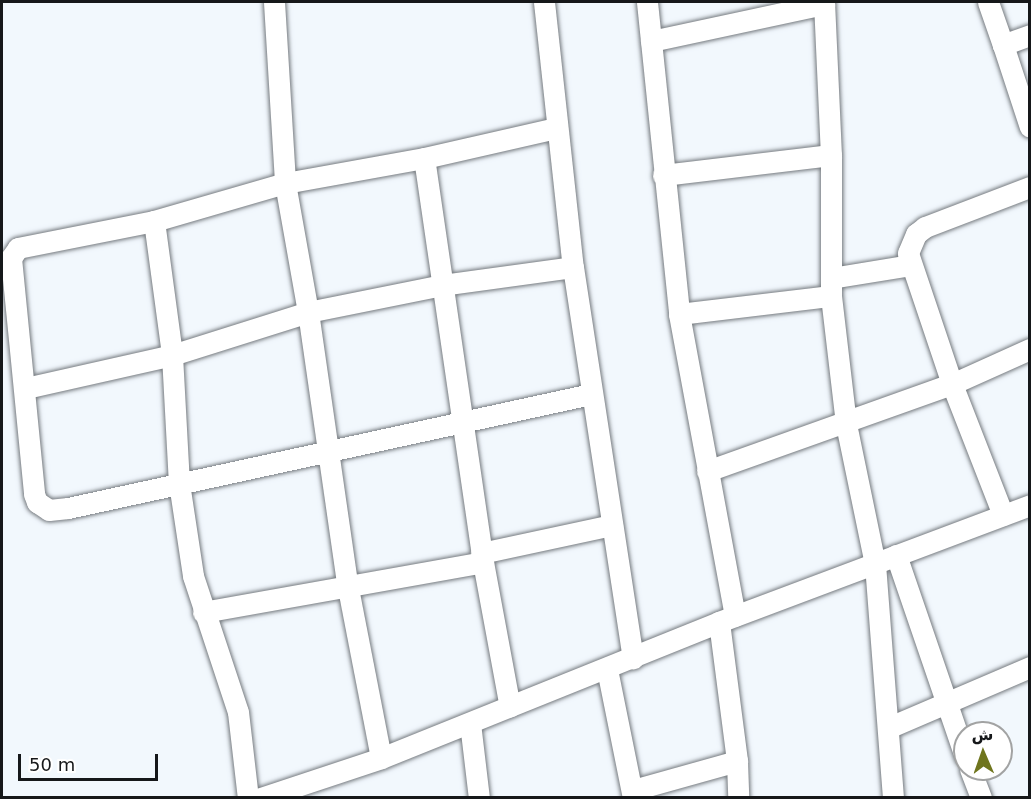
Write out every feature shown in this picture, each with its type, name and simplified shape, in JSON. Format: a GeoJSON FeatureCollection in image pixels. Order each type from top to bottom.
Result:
{"type":"FeatureCollection","features":[{"type":"Feature","properties":{"kind":"street"},"geometry":{"type":"LineString","coordinates":[[274,2],[285,183],[308,312],[348,588],[381,758]]}},
{"type":"Feature","properties":{"kind":"street"},"geometry":{"type":"LineString","coordinates":[[544,2],[573,267],[633,658]]}},
{"type":"Feature","properties":{"kind":"street"},"geometry":{"type":"LineString","coordinates":[[647,2],[679,314],[707,471],[727,619],[738,798]]}},
{"type":"Feature","properties":{"kind":"street"},"geometry":{"type":"LineString","coordinates":[[988,2],[1029,127]]}},
{"type":"Feature","properties":{"kind":"street"},"geometry":{"type":"LineString","coordinates":[[651,41],[824,3],[831,155],[831,287],[846,424],[875,564],[890,727],[893,798]]}},
{"type":"Feature","properties":{"kind":"street"},"geometry":{"type":"LineString","coordinates":[[1003,45],[1029,35]]}},
{"type":"Feature","properties":{"kind":"street"},"geometry":{"type":"LineString","coordinates":[[556,128],[424,158],[285,183],[154,221],[27,245],[13,254],[34,494],[42,507],[68,508],[328,449],[591,394]]}},
{"type":"Feature","properties":{"kind":"street"},"geometry":{"type":"LineString","coordinates":[[663,175],[831,155]]}},
{"type":"Feature","properties":{"kind":"street"},"geometry":{"type":"LineString","coordinates":[[424,158],[482,557],[510,707]]}},
{"type":"Feature","properties":{"kind":"street"},"geometry":{"type":"LineString","coordinates":[[1003,514],[952,384],[910,265],[910,243],[925,228],[1029,187]]}},
{"type":"Feature","properties":{"kind":"street"},"geometry":{"type":"LineString","coordinates":[[154,221],[172,355],[179,483],[193,576],[203,612],[238,712],[248,798]]}},
{"type":"Feature","properties":{"kind":"street"},"geometry":{"type":"LineString","coordinates":[[679,314],[831,287],[910,265]]}},
{"type":"Feature","properties":{"kind":"street"},"geometry":{"type":"LineString","coordinates":[[26,388],[172,355],[308,312],[442,285],[573,267]]}},
{"type":"Feature","properties":{"kind":"street"},"geometry":{"type":"LineString","coordinates":[[707,471],[846,424],[952,384],[1029,350]]}},
{"type":"Feature","properties":{"kind":"street"},"geometry":{"type":"LineString","coordinates":[[261,798],[381,758],[727,619],[1003,514],[1028,510]]}},
{"type":"Feature","properties":{"kind":"street"},"geometry":{"type":"LineString","coordinates":[[203,612],[348,588],[612,525]]}},
{"type":"Feature","properties":{"kind":"street"},"geometry":{"type":"LineString","coordinates":[[896,555],[953,725]]}},
{"type":"Feature","properties":{"kind":"street"},"geometry":{"type":"LineString","coordinates":[[890,727],[1029,667]]}},
{"type":"Feature","properties":{"kind":"street"},"geometry":{"type":"LineString","coordinates":[[607,669],[633,794],[737,761]]}},
{"type":"Feature","properties":{"kind":"street"},"geometry":{"type":"LineString","coordinates":[[470,723],[479,798]]}},
{"type":"Feature","properties":{"kind":"street"},"geometry":{"type":"LineString","coordinates":[[975,781],[981,798]]}}]}
